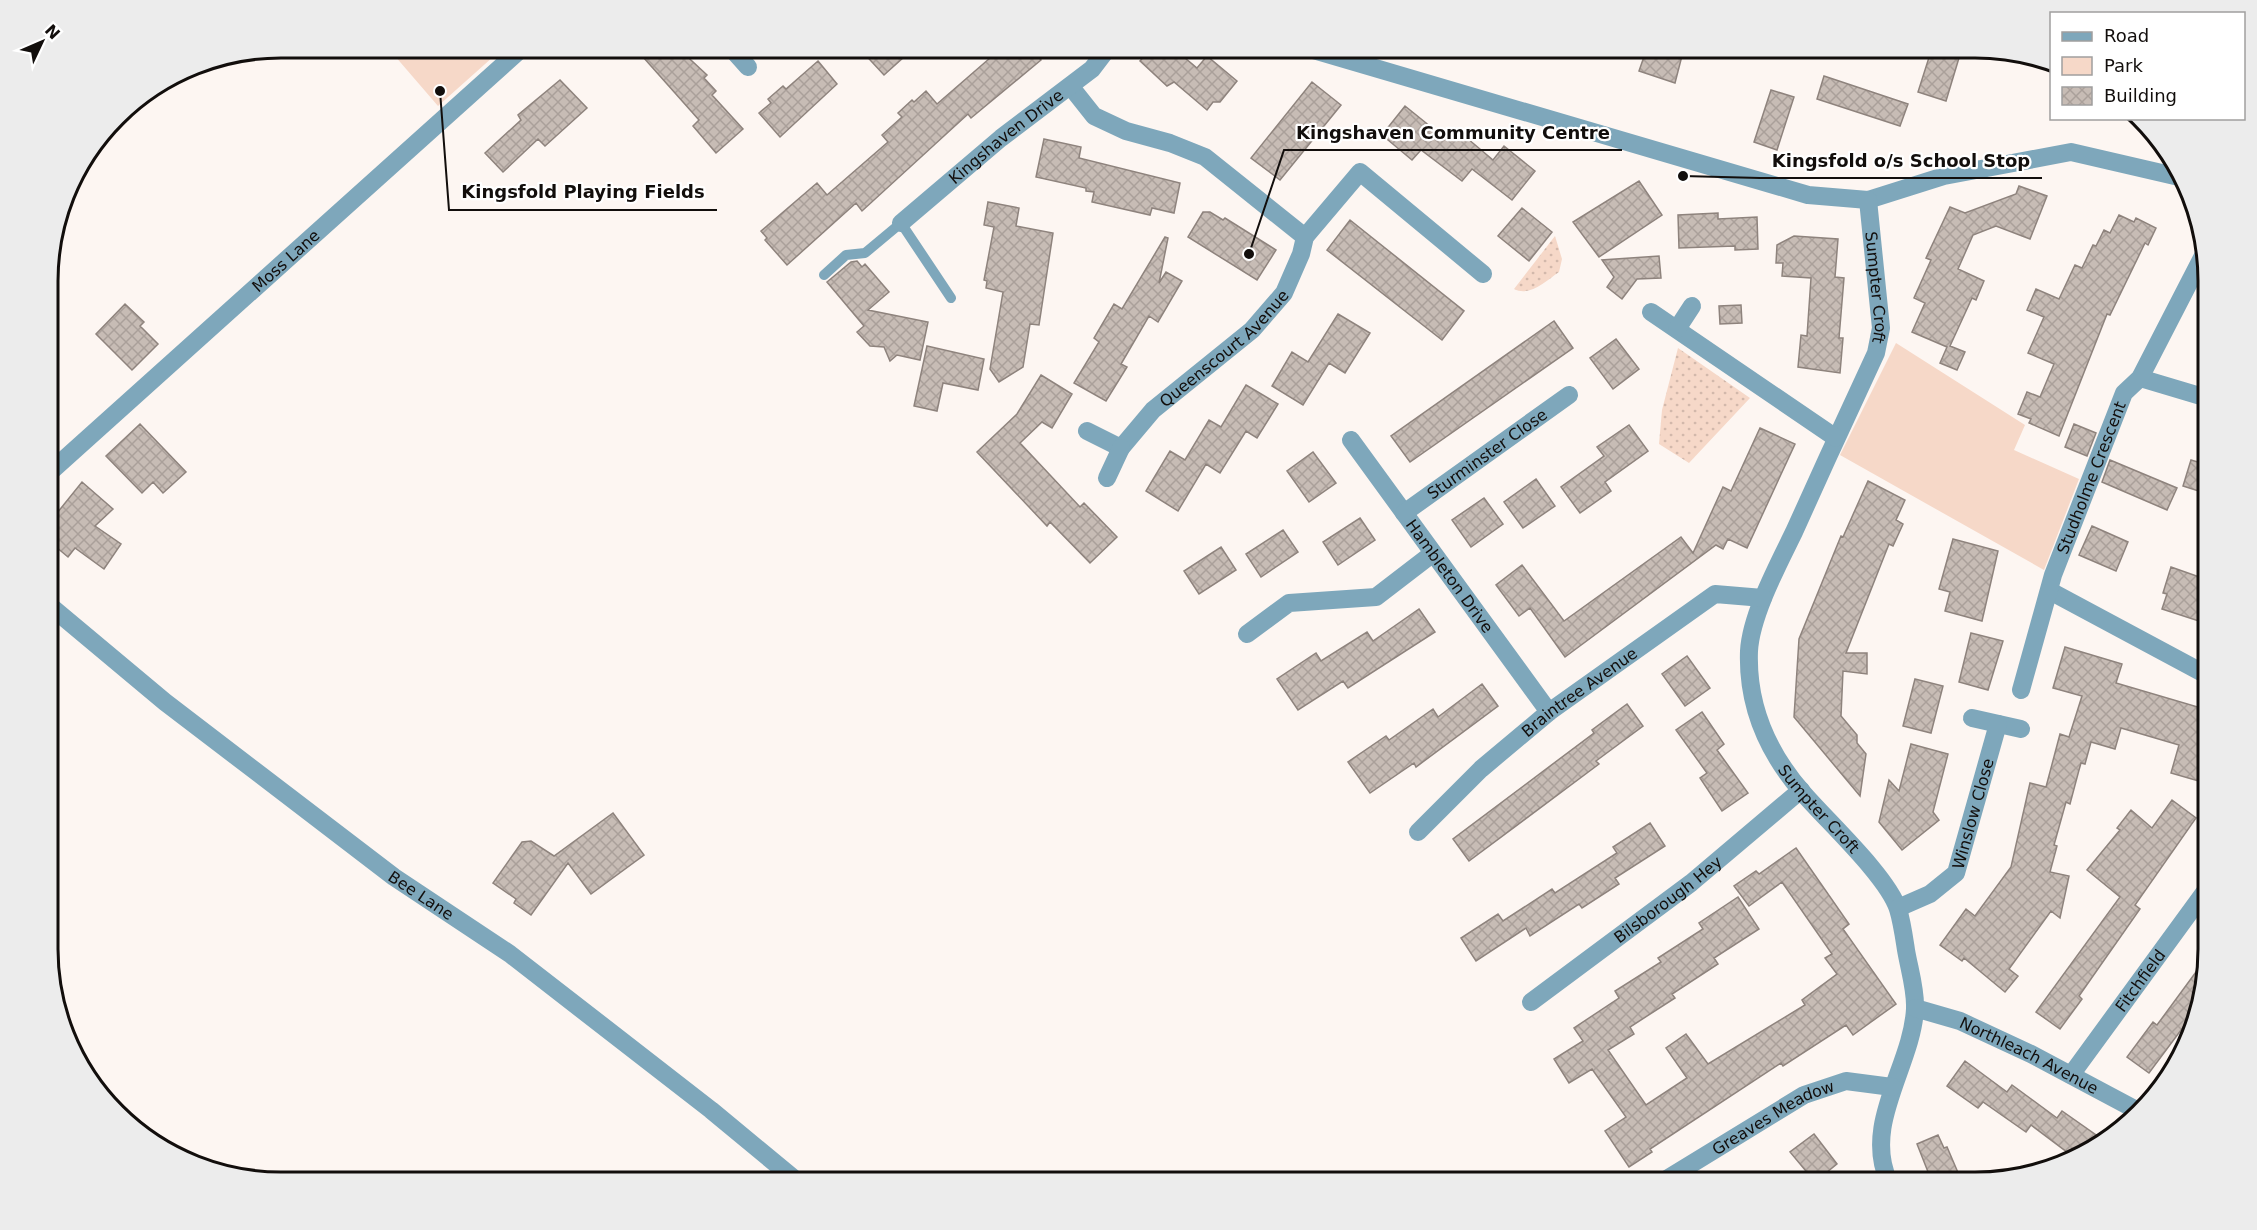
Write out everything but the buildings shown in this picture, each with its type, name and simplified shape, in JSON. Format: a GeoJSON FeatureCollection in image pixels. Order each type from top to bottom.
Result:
{"type":"FeatureCollection","features":[{"type":"Feature","properties":{"kind":"street","name":"Moss Lane"},"geometry":{"type":"LineString","coordinates":[[58,465],[511,58]]}},
{"type":"Feature","properties":{"kind":"street"},"geometry":{"type":"LineString","coordinates":[[740,58],[748,67]]}},
{"type":"Feature","properties":{"kind":"street","name":"Kingshaven Drive"},"geometry":{"type":"LineString","coordinates":[[901,223],[1001,138],[1071,87],[1092,69],[1100,58]]}},
{"type":"Feature","properties":{"kind":"street"},"geometry":{"type":"LineString","coordinates":[[1375,58],[1808,195],[1869,200],[1944,176],[2071,152],[2172,175]]}},
{"type":"Feature","properties":{"kind":"street"},"geometry":{"type":"LineString","coordinates":[[1071,87],[1094,116],[1126,131],[1170,143],[1205,157],[1305,237]]}},
{"type":"Feature","properties":{"kind":"street","name":"Queenscourt Avenue"},"geometry":{"type":"LineString","coordinates":[[1107,478],[1121,448],[1153,410],[1252,330],[1284,293],[1301,254],[1305,237],[1359,172],[1483,274]]}},
{"type":"Feature","properties":{"kind":"street","name":"Sumpter Croft"},"geometry":{"type":"LineString","coordinates":[[1869,200],[1881,328],[1876,353],[1763,598],[1749,650],[1756,716],[1776,756],[1801,790],[1882,880],[1898,908],[1915,1008],[1905,1054],[1892,1087],[1882,1141],[1885,1172]]}},
{"type":"Feature","properties":{"kind":"street","name":"Studholme Crescent"},"geometry":{"type":"LineString","coordinates":[[2021,690],[2053,575],[2124,393],[2140,378],[2198,265]]}},
{"type":"Feature","properties":{"kind":"street"},"geometry":{"type":"LineString","coordinates":[[1677,329],[1692,306]]}},
{"type":"Feature","properties":{"kind":"street"},"geometry":{"type":"LineString","coordinates":[[1651,312],[1836,438]]}},
{"type":"Feature","properties":{"kind":"street"},"geometry":{"type":"LineString","coordinates":[[2140,378],[2198,395]]}},
{"type":"Feature","properties":{"kind":"street","name":"Sturminster Close"},"geometry":{"type":"LineString","coordinates":[[1404,513],[1569,395]]}},
{"type":"Feature","properties":{"kind":"street"},"geometry":{"type":"LineString","coordinates":[[1087,431],[1121,448]]}},
{"type":"Feature","properties":{"kind":"street","name":"Hambleton Drive"},"geometry":{"type":"LineString","coordinates":[[1351,440],[1549,712]]}},
{"type":"Feature","properties":{"kind":"street"},"geometry":{"type":"LineString","coordinates":[[1247,634],[1289,603],[1376,597],[1432,554]]}},
{"type":"Feature","properties":{"kind":"street"},"geometry":{"type":"LineString","coordinates":[[2050,591],[2198,670]]}},
{"type":"Feature","properties":{"kind":"street","name":"Braintree Avenue"},"geometry":{"type":"LineString","coordinates":[[1418,832],[1481,769],[1549,712],[1715,594],[1763,598]]}},
{"type":"Feature","properties":{"kind":"street","name":"Bee Lane"},"geometry":{"type":"LineString","coordinates":[[58,613],[165,702],[394,877],[510,954],[711,1110],[786,1172]]}},
{"type":"Feature","properties":{"kind":"street"},"geometry":{"type":"LineString","coordinates":[[1972,718],[2021,729]]}},
{"type":"Feature","properties":{"kind":"street","name":"Winslow Close"},"geometry":{"type":"LineString","coordinates":[[1898,908],[1930,894],[1956,873],[1998,724]]}},
{"type":"Feature","properties":{"kind":"street","name":"Bilsborough Hey"},"geometry":{"type":"LineString","coordinates":[[1531,1002],[1691,883],[1801,790]]}},
{"type":"Feature","properties":{"kind":"street","name":"Fitchfield"},"geometry":{"type":"LineString","coordinates":[[2071,1075],[2198,901]]}},
{"type":"Feature","properties":{"kind":"street","name":"Northleach Avenue"},"geometry":{"type":"LineString","coordinates":[[1915,1008],[1960,1021],[2132,1107]]}},
{"type":"Feature","properties":{"kind":"street","name":"Greaves Meadow"},"geometry":{"type":"LineString","coordinates":[[1678,1172],[1804,1095],[1846,1081],[1892,1087]]}},
{"type":"Feature","properties":{"kind":"lane"},"geometry":{"type":"LineString","coordinates":[[824,275],[846,255],[865,253],[901,223],[951,298]]}},
{"type":"Feature","properties":{"kind":"green space"},"geometry":{"type":"Polygon","coordinates":[[[397,58],[492,58],[438,106],[397,58]]]}},
{"type":"Feature","properties":{"kind":"green space"},"geometry":{"type":"Polygon","coordinates":[[[1555,236],[1562,259],[1559,272],[1532,290],[1514,289],[1555,236]]]}},
{"type":"Feature","properties":{"kind":"green space"},"geometry":{"type":"Polygon","coordinates":[[[1896,343],[2025,425],[2014,450],[2079,479],[2044,570],[1840,455],[1896,343]]]}},
{"type":"Feature","properties":{"kind":"green space"},"geometry":{"type":"Polygon","coordinates":[[[1678,348],[1750,398],[1689,463],[1659,444],[1662,410],[1678,348]]]}},
{"type":"Feature","properties":{"kind":"place","name":"Kingsfold Playing Fields"},"geometry":{"type":"Point","coordinates":[440,91]}},
{"type":"Feature","properties":{"kind":"place","name":"Kingsfold o/s School Stop"},"geometry":{"type":"Point","coordinates":[1683,176]}},
{"type":"Feature","properties":{"kind":"place","name":"Kingshaven Community Centre"},"geometry":{"type":"Point","coordinates":[1249,254]}}]}
